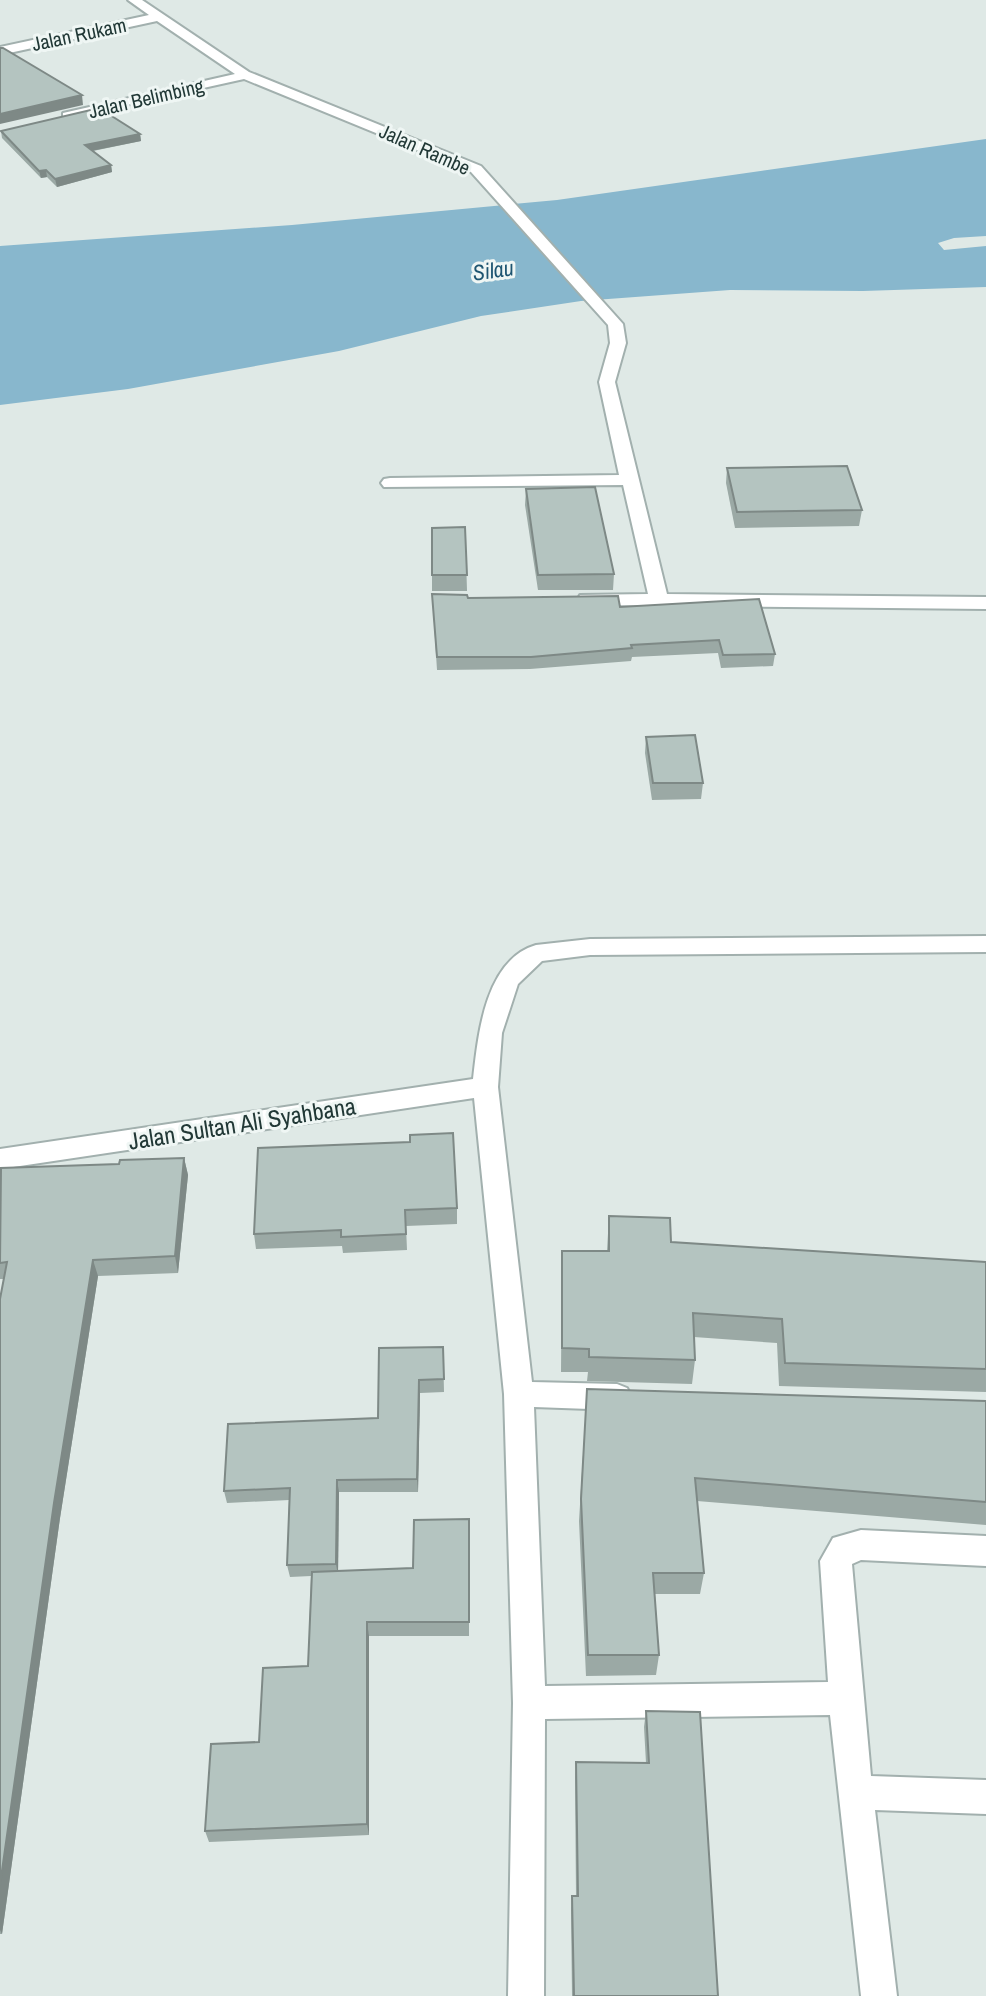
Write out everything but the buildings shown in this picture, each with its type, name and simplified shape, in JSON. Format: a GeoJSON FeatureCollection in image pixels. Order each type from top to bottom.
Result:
{"type":"FeatureCollection","features":[{"type":"Feature","properties":{"kind":"street","name":"Jalan Rambe"},"geometry":{"type":"LineString","coordinates":[[134,0],[245,75],[476,169],[615,324],[619,351],[607,370],[607,382],[659,599]]}},
{"type":"Feature","properties":{"kind":"street","name":"Jalan Rukam"},"geometry":{"type":"LineString","coordinates":[[0,51],[158,17]]}},
{"type":"Feature","properties":{"kind":"street","name":"Jalan Belimbing"},"geometry":{"type":"LineString","coordinates":[[61,117],[245,75]]}},
{"type":"Feature","properties":{"kind":"street"},"geometry":{"type":"LineString","coordinates":[[390,483],[629,480]]}},
{"type":"Feature","properties":{"kind":"street"},"geometry":{"type":"LineString","coordinates":[[567,599],[986,603]]}},
{"type":"Feature","properties":{"kind":"street"},"geometry":{"type":"LineString","coordinates":[[526,1996],[529,1703],[519,1394],[485,1087],[490,1033],[507,980],[536,953],[590,947],[986,944]]}},
{"type":"Feature","properties":{"kind":"street","name":"Jalan Sultan Ali Syahbana"},"geometry":{"type":"LineString","coordinates":[[0,1161],[485,1087]]}},
{"type":"Feature","properties":{"kind":"street"},"geometry":{"type":"LineString","coordinates":[[519,1394],[644,1397]]}},
{"type":"Feature","properties":{"kind":"street"},"geometry":{"type":"LineString","coordinates":[[879,1996],[845,1698],[836,1561],[844,1548],[861,1545],[986,1551]]}},
{"type":"Feature","properties":{"kind":"street"},"geometry":{"type":"LineString","coordinates":[[529,1703],[845,1698]]}},
{"type":"Feature","properties":{"kind":"street"},"geometry":{"type":"LineString","coordinates":[[855,1792],[986,1797]]}},
{"type":"Feature","properties":{"kind":"water","name":"Silau"},"geometry":{"type":"Polygon","coordinates":[[[986,139],[986,236],[954,238],[938,243],[944,250],[986,246],[986,287],[863,291],[730,290],[581,301],[481,316],[339,351],[128,389],[0,405],[0,246],[292,225],[557,200],[986,139]]]}}]}
